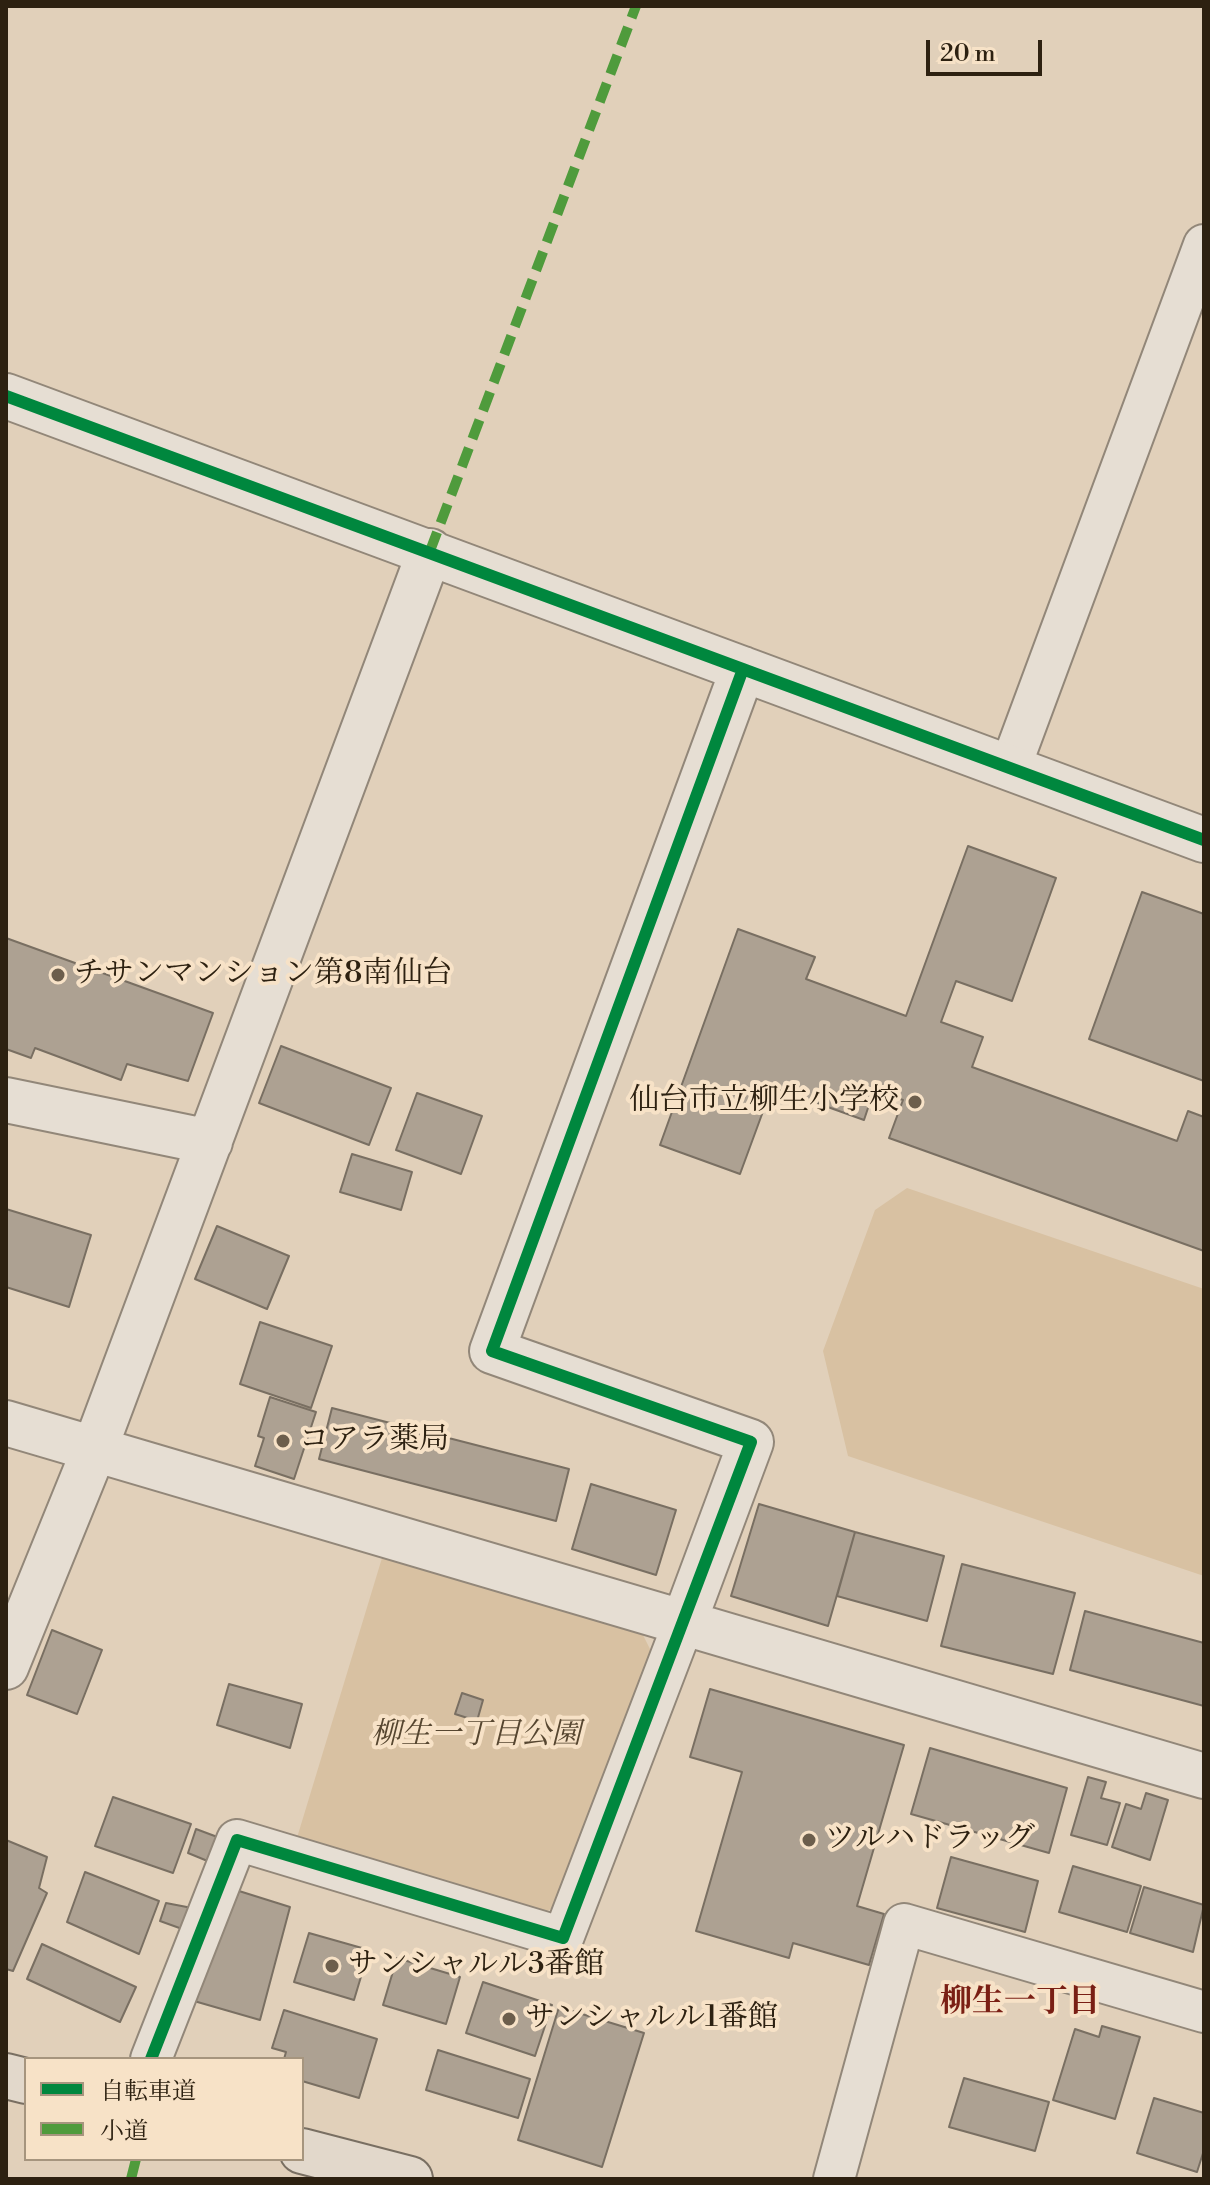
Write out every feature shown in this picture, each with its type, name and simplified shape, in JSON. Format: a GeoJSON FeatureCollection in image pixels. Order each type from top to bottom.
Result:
{"type":"FeatureCollection","features":[{"type":"Feature","properties":{"kind":"main road"},"geometry":{"type":"LineString","coordinates":[[304,2152],[410,2179]]}},
{"type":"Feature","properties":{"kind":"street"},"geometry":{"type":"LineString","coordinates":[[1010,768],[1204,245]]}},
{"type":"Feature","properties":{"kind":"street"},"geometry":{"type":"LineString","coordinates":[[6,396],[1204,840]]}},
{"type":"Feature","properties":{"kind":"street"},"geometry":{"type":"LineString","coordinates":[[6,1667],[95,1448],[430,551]]}},
{"type":"Feature","properties":{"kind":"street"},"geometry":{"type":"LineString","coordinates":[[152,2057],[237,1840],[563,1938],[751,1442],[492,1351],[743,669]]}},
{"type":"Feature","properties":{"kind":"street"},"geometry":{"type":"LineString","coordinates":[[6,1100],[210,1142]]}},
{"type":"Feature","properties":{"kind":"street"},"geometry":{"type":"LineString","coordinates":[[6,1423],[1204,1776]]}},
{"type":"Feature","properties":{"kind":"street"},"geometry":{"type":"LineString","coordinates":[[834,2179],[904,1924],[1204,2012]]}},
{"type":"Feature","properties":{"kind":"green space"},"geometry":{"type":"Polygon","coordinates":[[[907,1188],[1204,1289],[1204,1576],[848,1456],[823,1351],[875,1210],[907,1188]]]}},
{"type":"Feature","properties":{"kind":"green space","name":"柳生一丁目公園"},"geometry":{"type":"Polygon","coordinates":[[[382,1558],[642,1633],[656,1661],[563,1902],[542,1914],[296,1841],[382,1558]]]}},
{"type":"Feature","properties":{"kind":"building"},"geometry":{"type":"Polygon","coordinates":[[[968,846],[1056,878],[1012,1001],[956,981],[941,1022],[983,1037],[972,1067],[1177,1141],[1188,1111],[1204,1117],[1204,1251],[889,1138],[903,1100],[874,1090],[864,1120],[772,1087],[740,1174],[660,1145],[738,929],[815,957],[806,979],[906,1016],[968,846]]]}},
{"type":"Feature","properties":{"kind":"building"},"geometry":{"type":"Polygon","coordinates":[[[1142,892],[1204,914],[1204,1081],[1089,1039],[1142,892]]]}},
{"type":"Feature","properties":{"kind":"building","name":"チサンマンション第8南仙台"},"geometry":{"type":"Polygon","coordinates":[[[6,938],[213,1013],[188,1081],[127,1064],[121,1080],[35,1048],[31,1058],[6,1049],[6,938]]]}},
{"type":"Feature","properties":{"kind":"building"},"geometry":{"type":"Polygon","coordinates":[[[281,1046],[391,1088],[369,1145],[259,1103],[281,1046]]]}},
{"type":"Feature","properties":{"kind":"building"},"geometry":{"type":"Polygon","coordinates":[[[417,1093],[482,1116],[461,1174],[396,1150],[417,1093]]]}},
{"type":"Feature","properties":{"kind":"building"},"geometry":{"type":"Polygon","coordinates":[[[352,1154],[412,1172],[401,1210],[340,1192],[352,1154]]]}},
{"type":"Feature","properties":{"kind":"building"},"geometry":{"type":"Polygon","coordinates":[[[6,1209],[91,1235],[69,1307],[6,1287],[6,1209]]]}},
{"type":"Feature","properties":{"kind":"building"},"geometry":{"type":"Polygon","coordinates":[[[217,1226],[289,1256],[267,1309],[195,1279],[217,1226]]]}},
{"type":"Feature","properties":{"kind":"building"},"geometry":{"type":"Polygon","coordinates":[[[260,1322],[332,1346],[311,1408],[240,1384],[260,1322]]]}},
{"type":"Feature","properties":{"kind":"building"},"geometry":{"type":"Polygon","coordinates":[[[270,1397],[316,1412],[294,1479],[255,1466],[264,1438],[258,1436],[270,1397]]]}},
{"type":"Feature","properties":{"kind":"building"},"geometry":{"type":"Polygon","coordinates":[[[332,1408],[569,1469],[556,1521],[319,1459],[332,1408]]]}},
{"type":"Feature","properties":{"kind":"building"},"geometry":{"type":"Polygon","coordinates":[[[591,1484],[676,1510],[656,1575],[572,1549],[591,1484]]]}},
{"type":"Feature","properties":{"kind":"building"},"geometry":{"type":"Polygon","coordinates":[[[759,1504],[855,1532],[828,1626],[731,1596],[759,1504]]]}},
{"type":"Feature","properties":{"kind":"building"},"geometry":{"type":"Polygon","coordinates":[[[855,1532],[944,1556],[927,1621],[837,1596],[855,1532]]]}},
{"type":"Feature","properties":{"kind":"building"},"geometry":{"type":"Polygon","coordinates":[[[962,1564],[1075,1593],[1053,1674],[941,1646],[962,1564]]]}},
{"type":"Feature","properties":{"kind":"building"},"geometry":{"type":"Polygon","coordinates":[[[1085,1611],[1204,1643],[1204,1706],[1070,1670],[1085,1611]]]}},
{"type":"Feature","properties":{"kind":"building"},"geometry":{"type":"Polygon","coordinates":[[[52,1630],[102,1650],[77,1714],[27,1695],[52,1630]]]}},
{"type":"Feature","properties":{"kind":"building"},"geometry":{"type":"Polygon","coordinates":[[[229,1684],[302,1704],[290,1748],[217,1725],[229,1684]]]}},
{"type":"Feature","properties":{"kind":"building"},"geometry":{"type":"Polygon","coordinates":[[[710,1689],[904,1745],[857,1906],[884,1914],[869,1965],[793,1943],[789,1958],[696,1931],[742,1772],[690,1757],[710,1689]]]}},
{"type":"Feature","properties":{"kind":"building"},"geometry":{"type":"Polygon","coordinates":[[[462,1693],[483,1700],[477,1721],[455,1714],[462,1693]]]}},
{"type":"Feature","properties":{"kind":"building"},"geometry":{"type":"Polygon","coordinates":[[[930,1748],[1067,1788],[1049,1853],[911,1814],[930,1748]]]}},
{"type":"Feature","properties":{"kind":"building"},"geometry":{"type":"Polygon","coordinates":[[[1088,1777],[1106,1782],[1101,1798],[1120,1803],[1107,1845],[1071,1835],[1088,1777]]]}},
{"type":"Feature","properties":{"kind":"building"},"geometry":{"type":"Polygon","coordinates":[[[1146,1793],[1168,1800],[1150,1860],[1112,1847],[1126,1804],[1141,1809],[1146,1793]]]}},
{"type":"Feature","properties":{"kind":"building"},"geometry":{"type":"Polygon","coordinates":[[[113,1797],[191,1824],[173,1873],[95,1846],[113,1797]]]}},
{"type":"Feature","properties":{"kind":"building"},"geometry":{"type":"Polygon","coordinates":[[[196,1829],[220,1838],[210,1862],[188,1853],[196,1829]]]}},
{"type":"Feature","properties":{"kind":"building"},"geometry":{"type":"Polygon","coordinates":[[[6,1840],[47,1857],[39,1888],[47,1893],[13,1971],[6,1969],[6,1840]]]}},
{"type":"Feature","properties":{"kind":"building"},"geometry":{"type":"Polygon","coordinates":[[[951,1857],[1038,1881],[1025,1932],[937,1908],[951,1857]]]}},
{"type":"Feature","properties":{"kind":"building"},"geometry":{"type":"Polygon","coordinates":[[[1073,1866],[1141,1886],[1127,1932],[1059,1912],[1073,1866]]]}},
{"type":"Feature","properties":{"kind":"building"},"geometry":{"type":"Polygon","coordinates":[[[85,1872],[159,1901],[139,1954],[67,1922],[85,1872]]]}},
{"type":"Feature","properties":{"kind":"building"},"geometry":{"type":"Polygon","coordinates":[[[1144,1887],[1204,1905],[1193,1952],[1130,1933],[1144,1887]]]}},
{"type":"Feature","properties":{"kind":"building"},"geometry":{"type":"Polygon","coordinates":[[[239,1891],[290,1907],[260,2020],[194,2001],[239,1891]]]}},
{"type":"Feature","properties":{"kind":"building"},"geometry":{"type":"Polygon","coordinates":[[[166,1903],[192,1908],[185,1930],[160,1921],[166,1903]]]}},
{"type":"Feature","properties":{"kind":"building","name":"サンシャルル3番館"},"geometry":{"type":"Polygon","coordinates":[[[309,1933],[369,1950],[354,2000],[294,1982],[309,1933]]]}},
{"type":"Feature","properties":{"kind":"building"},"geometry":{"type":"Polygon","coordinates":[[[42,1944],[136,1987],[120,2022],[27,1979],[42,1944]]]}},
{"type":"Feature","properties":{"kind":"building"},"geometry":{"type":"Polygon","coordinates":[[[397,1958],[460,1977],[446,2024],[383,2005],[397,1958]]]}},
{"type":"Feature","properties":{"kind":"building","name":"サンシャルル1番館"},"geometry":{"type":"Polygon","coordinates":[[[483,1982],[552,2005],[535,2056],[466,2033],[483,1982]]]}},
{"type":"Feature","properties":{"kind":"building"},"geometry":{"type":"Polygon","coordinates":[[[559,2007],[644,2033],[602,2167],[518,2140],[559,2007]]]}},
{"type":"Feature","properties":{"kind":"building"},"geometry":{"type":"Polygon","coordinates":[[[284,2010],[377,2039],[359,2098],[304,2082],[304,2057],[285,2057],[286,2052],[272,2048],[284,2010]]]}},
{"type":"Feature","properties":{"kind":"building"},"geometry":{"type":"Polygon","coordinates":[[[1102,2026],[1140,2037],[1115,2119],[1053,2100],[1075,2029],[1099,2037],[1102,2026]]]}},
{"type":"Feature","properties":{"kind":"building"},"geometry":{"type":"Polygon","coordinates":[[[438,2050],[530,2079],[518,2118],[426,2090],[438,2050]]]}},
{"type":"Feature","properties":{"kind":"building"},"geometry":{"type":"Polygon","coordinates":[[[964,2078],[1049,2102],[1035,2151],[949,2127],[964,2078]]]}},
{"type":"Feature","properties":{"kind":"building"},"geometry":{"type":"Polygon","coordinates":[[[1154,2098],[1204,2113],[1204,2150],[1197,2172],[1137,2153],[1154,2098]]]}},
{"type":"Feature","properties":{"kind":"marked path"},"geometry":{"type":"LineString","coordinates":[[430,551],[636,6]]}},
{"type":"Feature","properties":{"kind":"marked path"},"geometry":{"type":"LineString","coordinates":[[131,2179],[136,2161]]}},
{"type":"Feature","properties":{"kind":"cycle path"},"geometry":{"type":"LineString","coordinates":[[6,396],[1204,840]]}},
{"type":"Feature","properties":{"kind":"cycle path"},"geometry":{"type":"LineString","coordinates":[[152,2057],[237,1840],[563,1938],[751,1442],[492,1351],[743,669]]}},
{"type":"Feature","properties":{"kind":"place","name":"チサンマンション第8南仙台"},"geometry":{"type":"Point","coordinates":[58,975]}},
{"type":"Feature","properties":{"kind":"place","name":"仙台市立柳生小学校"},"geometry":{"type":"Point","coordinates":[915,1102]}},
{"type":"Feature","properties":{"kind":"place","name":"コアラ薬局"},"geometry":{"type":"Point","coordinates":[283,1441]}},
{"type":"Feature","properties":{"kind":"place","name":"ツルハドラッグ"},"geometry":{"type":"Point","coordinates":[809,1840]}},
{"type":"Feature","properties":{"kind":"place","name":"サンシャルル3番館"},"geometry":{"type":"Point","coordinates":[332,1966]}},
{"type":"Feature","properties":{"kind":"place","name":"サンシャルル1番館"},"geometry":{"type":"Point","coordinates":[509,2019]}},
{"type":"Feature","properties":{"kind":"district","name":"柳生一丁目"},"geometry":{"type":"Point","coordinates":[1020,2003]}}]}
